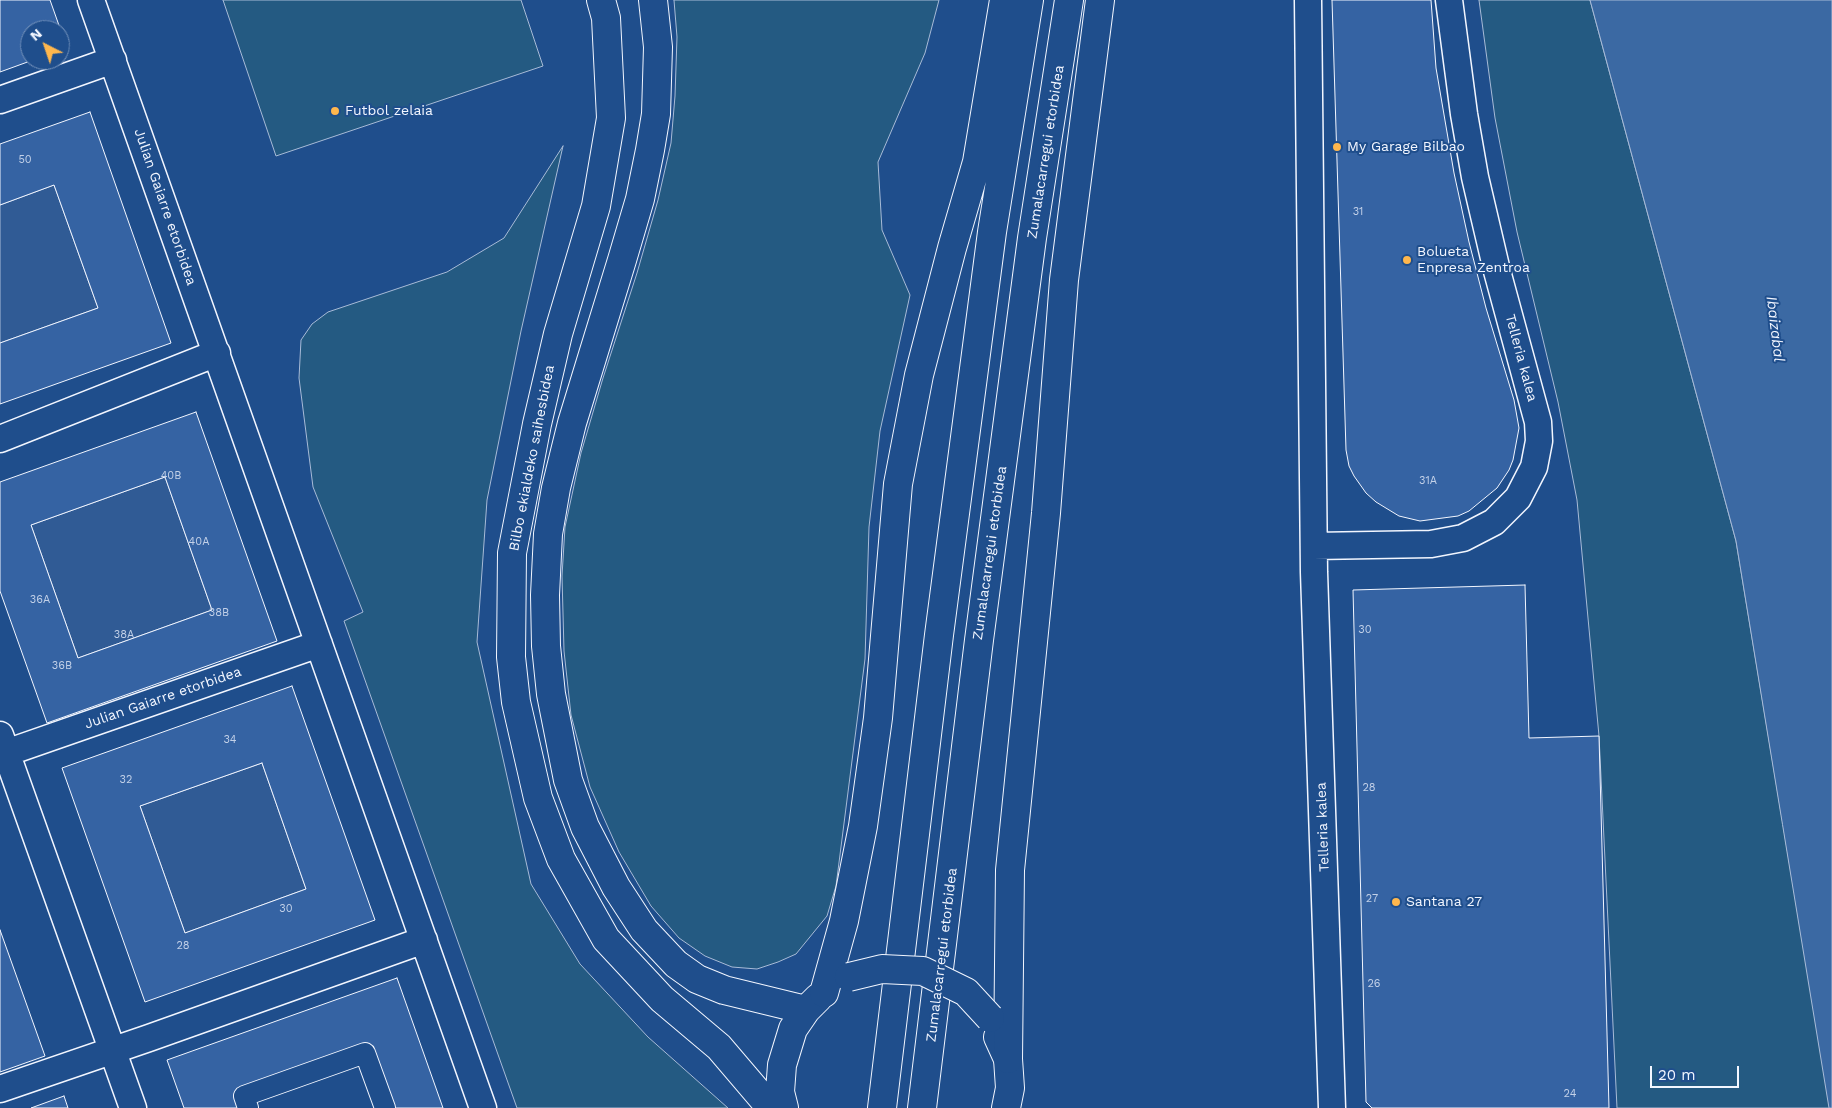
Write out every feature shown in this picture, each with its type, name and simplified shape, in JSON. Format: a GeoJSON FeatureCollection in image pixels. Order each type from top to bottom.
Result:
{"type":"FeatureCollection","features":[{"type":"Feature","properties":{"kind":"main road","name":"Bilbo ekialdeko saihesbidea"},"geometry":{"type":"LineString","coordinates":[[601,0],[606,18],[611,118],[596,206],[558,334],[537,424],[512,553],[512,657],[516,702],[538,798],[561,859],[606,939],[662,999],[719,1047],[771,1108]]}},
{"type":"Feature","properties":{"kind":"main road"},"geometry":{"type":"LineString","coordinates":[[653,0],[658,46],[656,114],[650,150],[640,199],[572,423],[556,488],[548,534],[545,603],[546,646],[551,694],[568,780],[585,828],[616,887],[644,930],[676,964],[697,979],[724,990],[815,1001]]}},
{"type":"Feature","properties":{"kind":"main road"},"geometry":{"type":"LineString","coordinates":[[815,1001],[844,921],[863,826],[878,718],[898,484],[918,375],[977,162],[1004,0]]}},
{"type":"Feature","properties":{"kind":"main road"},"geometry":{"type":"LineString","coordinates":[[882,1108],[892,1038],[939,635],[992,232],[1029,0]]}},
{"type":"Feature","properties":{"kind":"main road","name":"Zumalacarregui etorbidea"},"geometry":{"type":"LineString","coordinates":[[922,1108],[980,630],[1031,248],[1069,0]]}},
{"type":"Feature","properties":{"kind":"main road"},"geometry":{"type":"LineString","coordinates":[[1011,1101],[1008,1059],[1010,870],[1046,513],[1064,280],[1100,0]]}},
{"type":"Feature","properties":{"kind":"main road"},"geometry":{"type":"LineString","coordinates":[[784,1108],[780,1092],[782,1065],[793,1029],[815,1001],[849,977],[882,968],[923,971],[966,992],[990,1018],[1008,1059]]}},
{"type":"Feature","properties":{"kind":"street","name":"Julian Gaiarre etorbidea"},"geometry":{"type":"LineString","coordinates":[[91,0],[483,1108]]}},
{"type":"Feature","properties":{"kind":"street","name":"Telleria kalea"},"geometry":{"type":"LineString","coordinates":[[1308,0],[1314,546],[1332,1108]]}},
{"type":"Feature","properties":{"kind":"street","name":"Telleria kalea"},"geometry":{"type":"LineString","coordinates":[[1314,546],[1431,544],[1463,538],[1494,522],[1518,498],[1534,467],[1539,441],[1538,422],[1497,271],[1475,176],[1463,106],[1449,0]]}},
{"type":"Feature","properties":{"kind":"street"},"geometry":{"type":"LineString","coordinates":[[0,100],[113,60]]}},
{"type":"Feature","properties":{"kind":"street"},"geometry":{"type":"LineString","coordinates":[[0,438],[217,353]]}},
{"type":"Feature","properties":{"kind":"street","name":"Julian Gaiarre etorbidea"},"geometry":{"type":"LineString","coordinates":[[133,1108],[114,1050],[2,747],[320,644]]}},
{"type":"Feature","properties":{"kind":"street"},"geometry":{"type":"LineString","coordinates":[[0,1089],[424,940]]}},
{"type":"Feature","properties":{"kind":"street"},"geometry":{"type":"LineString","coordinates":[[248,1108],[244,1096],[365,1053],[385,1108]]}},
{"type":"Feature","properties":{"kind":"shaded area","name":"Futbol zelaia"},"geometry":{"type":"Polygon","coordinates":[[[223,0],[521,0],[543,66],[276,156],[223,0]]]}},
{"type":"Feature","properties":{"kind":"shaded area"},"geometry":{"type":"Polygon","coordinates":[[[674,0],[939,0],[925,53],[878,162],[882,230],[910,295],[880,431],[869,527],[865,659],[836,886],[827,916],[796,954],[757,969],[732,967],[705,956],[679,938],[651,906],[619,852],[590,787],[571,715],[564,651],[562,576],[565,527],[581,453],[637,273],[658,200],[671,143],[677,37],[674,0]]]}},
{"type":"Feature","properties":{"kind":"shaded area"},"geometry":{"type":"Polygon","coordinates":[[[1479,0],[1590,0],[1736,541],[1830,1108],[1617,1108],[1599,736],[1577,500],[1558,402],[1517,232],[1495,118],[1479,0]]]}},
{"type":"Feature","properties":{"kind":"shaded area"},"geometry":{"type":"Polygon","coordinates":[[[563,146],[521,331],[487,500],[477,642],[531,884],[580,964],[648,1037],[728,1108],[517,1108],[344,621],[363,612],[313,487],[299,378],[301,340],[312,324],[328,312],[447,272],[504,238],[563,146]]]}},
{"type":"Feature","properties":{"kind":"shaded area"},"geometry":{"type":"Polygon","coordinates":[[[54,185],[98,308],[0,343],[0,205],[54,185]]]}},
{"type":"Feature","properties":{"kind":"shaded area"},"geometry":{"type":"Polygon","coordinates":[[[165,477],[212,610],[78,658],[31,525],[165,477]]]}},
{"type":"Feature","properties":{"kind":"shaded area"},"geometry":{"type":"Polygon","coordinates":[[[262,763],[306,889],[185,933],[140,806],[262,763]]]}},
{"type":"Feature","properties":{"kind":"water","name":"Ibaizabal"},"geometry":{"type":"Polygon","coordinates":[[[1590,0],[1832,0],[1832,1108],[1829,1108],[1736,541],[1590,0]]]}},
{"type":"Feature","properties":{"kind":"building"},"geometry":{"type":"Polygon","coordinates":[[[0,0],[50,0],[57,20],[20,20],[20,65],[0,72],[0,0]]]}},
{"type":"Feature","properties":{"kind":"building","name":"Bolueta Enpresa Zentroa"},"geometry":{"type":"Polygon","coordinates":[[[1332,0],[1431,0],[1436,68],[1454,173],[1469,242],[1486,308],[1514,400],[1519,428],[1513,460],[1497,488],[1469,511],[1458,516],[1420,521],[1399,516],[1376,502],[1366,493],[1349,466],[1346,450],[1332,0]]]}},
{"type":"Feature","properties":{"kind":"building"},"geometry":{"type":"Polygon","coordinates":[[[90,112],[171,343],[0,404],[0,343],[98,308],[54,185],[0,205],[0,144],[90,112]]]}},
{"type":"Feature","properties":{"kind":"building"},"geometry":{"type":"Polygon","coordinates":[[[196,412],[277,641],[47,723],[0,591],[0,482],[196,412]],[[165,477],[31,525],[78,658],[212,610],[165,477]]]}},
{"type":"Feature","properties":{"kind":"building"},"geometry":{"type":"Polygon","coordinates":[[[1525,585],[1529,738],[1599,736],[1609,1108],[1372,1108],[1366,1102],[1353,590],[1525,585]]]}},
{"type":"Feature","properties":{"kind":"building"},"geometry":{"type":"Polygon","coordinates":[[[292,686],[375,920],[145,1002],[62,768],[292,686]],[[262,763],[140,806],[185,933],[306,889],[262,763]]]}},
{"type":"Feature","properties":{"kind":"building"},"geometry":{"type":"Polygon","coordinates":[[[0,930],[45,1056],[0,1072],[0,930]]]}},
{"type":"Feature","properties":{"kind":"building"},"geometry":{"type":"Polygon","coordinates":[[[397,978],[443,1108],[385,1108],[365,1053],[244,1096],[248,1108],[184,1108],[167,1060],[397,978]]]}},
{"type":"Feature","properties":{"kind":"building"},"geometry":{"type":"Polygon","coordinates":[[[64,1096],[68,1108],[31,1108],[64,1096]]]}},
{"type":"Feature","properties":{"kind":"place","name":"Futbol zelaia"},"geometry":{"type":"Point","coordinates":[335,111]}},
{"type":"Feature","properties":{"kind":"place","name":"My Garage Bilbao"},"geometry":{"type":"Point","coordinates":[1337,147]}},
{"type":"Feature","properties":{"kind":"place","name":"Bolueta Enpresa Zentroa"},"geometry":{"type":"Point","coordinates":[1407,260]}},
{"type":"Feature","properties":{"kind":"place","name":"Santana 27"},"geometry":{"type":"Point","coordinates":[1396,902]}}]}
